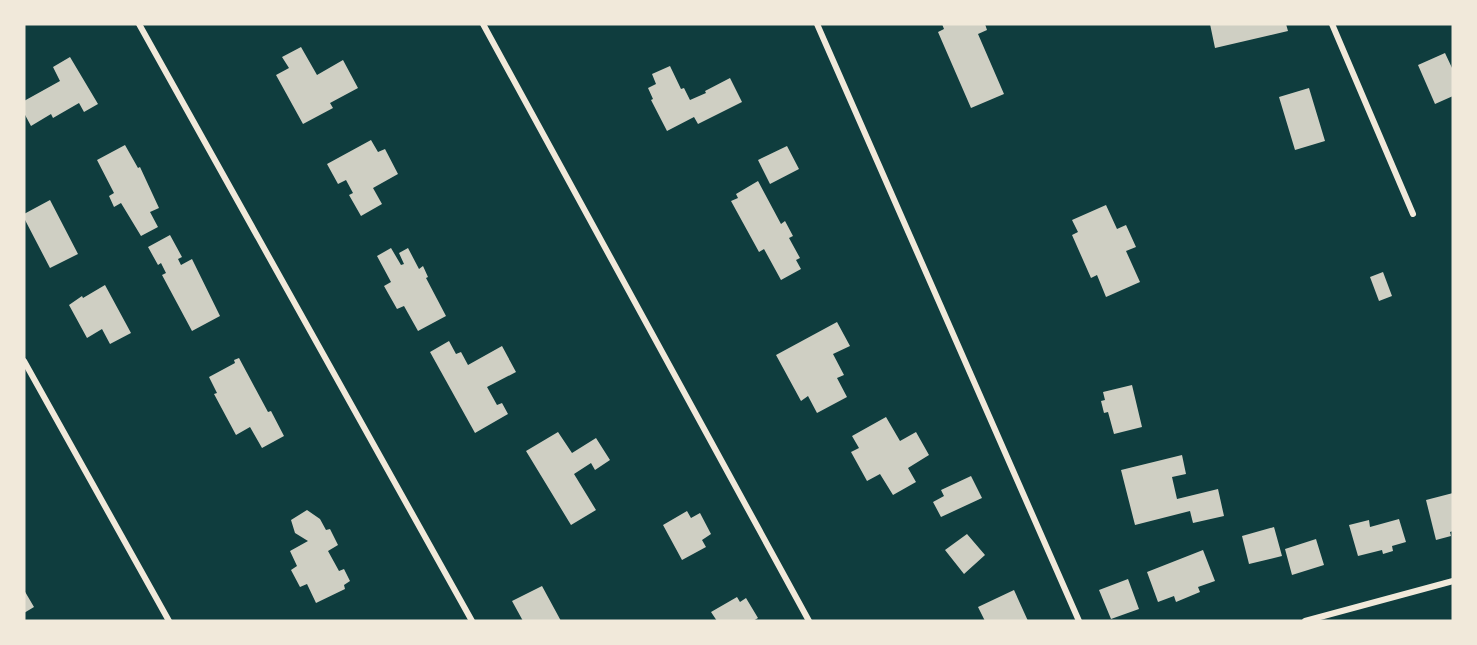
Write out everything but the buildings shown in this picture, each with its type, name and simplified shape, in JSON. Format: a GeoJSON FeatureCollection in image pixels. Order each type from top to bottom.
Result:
{"type":"FeatureCollection","features":[{"type":"Feature","properties":{"kind":"street"},"geometry":{"type":"LineString","coordinates":[[139,24],[472,621]]}},
{"type":"Feature","properties":{"kind":"street"},"geometry":{"type":"LineString","coordinates":[[483,24],[809,621]]}},
{"type":"Feature","properties":{"kind":"street"},"geometry":{"type":"LineString","coordinates":[[817,24],[1078,621]]}},
{"type":"Feature","properties":{"kind":"street"},"geometry":{"type":"LineString","coordinates":[[1332,24],[1413,214]]}},
{"type":"Feature","properties":{"kind":"street"},"geometry":{"type":"LineString","coordinates":[[24,361],[169,621]]}},
{"type":"Feature","properties":{"kind":"street"},"geometry":{"type":"LineString","coordinates":[[1305,621],[1453,580]]}}]}
